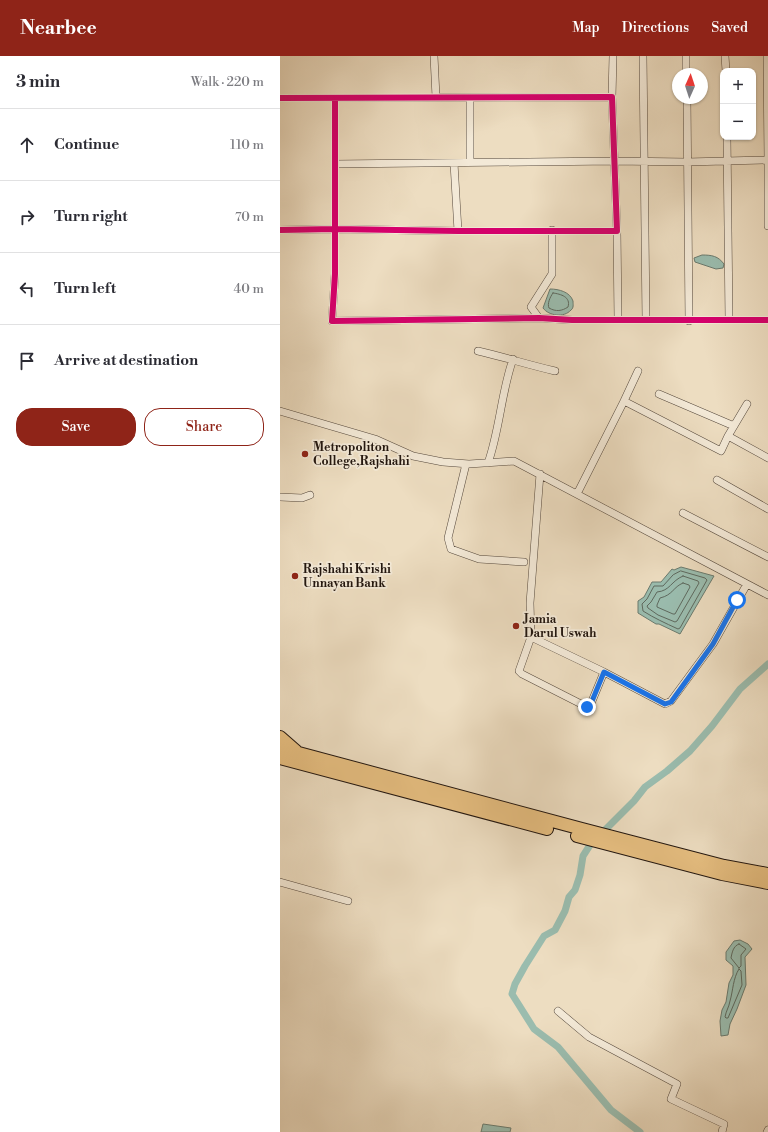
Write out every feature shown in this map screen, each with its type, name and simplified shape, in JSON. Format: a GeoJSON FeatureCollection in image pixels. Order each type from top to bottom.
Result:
{"type":"FeatureCollection","features":[{"type":"Feature","properties":{"kind":"main road"},"geometry":{"type":"LineString","coordinates":[[280,737],[299,754]]}},
{"type":"Feature","properties":{"kind":"main road"},"geometry":{"type":"LineString","coordinates":[[280,748],[587,835]]}},
{"type":"Feature","properties":{"kind":"main road"},"geometry":{"type":"LineString","coordinates":[[282,761],[608,840],[724,866],[768,874]]}},
{"type":"Feature","properties":{"kind":"main road"},"geometry":{"type":"LineString","coordinates":[[608,840],[722,874],[768,883]]}},
{"type":"Feature","properties":{"kind":"street"},"geometry":{"type":"LineString","coordinates":[[434,56],[436,98]]}},
{"type":"Feature","properties":{"kind":"street"},"geometry":{"type":"LineString","coordinates":[[613,56],[612,97],[617,230],[618,319]]}},
{"type":"Feature","properties":{"kind":"street"},"geometry":{"type":"LineString","coordinates":[[644,56],[646,320]]}},
{"type":"Feature","properties":{"kind":"street"},"geometry":{"type":"LineString","coordinates":[[686,56],[686,68]]}},
{"type":"Feature","properties":{"kind":"street"},"geometry":{"type":"LineString","coordinates":[[725,56],[726,68]]}},
{"type":"Feature","properties":{"kind":"street"},"geometry":{"type":"LineString","coordinates":[[767,56],[768,226]]}},
{"type":"Feature","properties":{"kind":"street"},"geometry":{"type":"LineString","coordinates":[[280,98],[612,97]]}},
{"type":"Feature","properties":{"kind":"street"},"geometry":{"type":"LineString","coordinates":[[335,98],[335,274],[332,321],[539,318],[572,320],[768,320]]}},
{"type":"Feature","properties":{"kind":"street"},"geometry":{"type":"LineString","coordinates":[[470,98],[470,162]]}},
{"type":"Feature","properties":{"kind":"street"},"geometry":{"type":"LineString","coordinates":[[686,104],[689,321]]}},
{"type":"Feature","properties":{"kind":"street"},"geometry":{"type":"LineString","coordinates":[[727,140],[729,320]]}},
{"type":"Feature","properties":{"kind":"street"},"geometry":{"type":"LineString","coordinates":[[334,164],[614,161],[687,162],[768,160]]}},
{"type":"Feature","properties":{"kind":"street"},"geometry":{"type":"LineString","coordinates":[[454,163],[458,231]]}},
{"type":"Feature","properties":{"kind":"street"},"geometry":{"type":"LineString","coordinates":[[280,230],[617,230]]}},
{"type":"Feature","properties":{"kind":"street"},"geometry":{"type":"LineString","coordinates":[[539,318],[531,307],[552,274],[552,230]]}},
{"type":"Feature","properties":{"kind":"street"},"geometry":{"type":"LineString","coordinates":[[478,352],[514,359],[536,367],[554,371]]}},
{"type":"Feature","properties":{"kind":"street"},"geometry":{"type":"LineString","coordinates":[[488,462],[494,446],[508,375],[514,359]]}},
{"type":"Feature","properties":{"kind":"street"},"geometry":{"type":"LineString","coordinates":[[578,494],[638,371]]}},
{"type":"Feature","properties":{"kind":"street"},"geometry":{"type":"LineString","coordinates":[[659,394],[734,426]]}},
{"type":"Feature","properties":{"kind":"street"},"geometry":{"type":"LineString","coordinates":[[624,401],[721,451],[747,404]]}},
{"type":"Feature","properties":{"kind":"street"},"geometry":{"type":"LineString","coordinates":[[280,411],[375,439],[413,456],[443,462],[466,464],[514,461],[768,595]]}},
{"type":"Feature","properties":{"kind":"street"},"geometry":{"type":"LineString","coordinates":[[728,436],[768,458]]}},
{"type":"Feature","properties":{"kind":"street"},"geometry":{"type":"LineString","coordinates":[[466,464],[448,538],[451,549],[479,559],[524,562]]}},
{"type":"Feature","properties":{"kind":"street"},"geometry":{"type":"LineString","coordinates":[[540,474],[530,603],[531,637],[519,671],[522,674],[587,707],[590,706],[604,672]]}},
{"type":"Feature","properties":{"kind":"street"},"geometry":{"type":"LineString","coordinates":[[716,480],[768,509]]}},
{"type":"Feature","properties":{"kind":"street"},"geometry":{"type":"LineString","coordinates":[[280,496],[302,498],[310,495]]}},
{"type":"Feature","properties":{"kind":"street"},"geometry":{"type":"LineString","coordinates":[[684,513],[768,557]]}},
{"type":"Feature","properties":{"kind":"street"},"geometry":{"type":"LineString","coordinates":[[531,637],[604,672],[665,704],[671,702],[713,644],[747,584]]}},
{"type":"Feature","properties":{"kind":"street"},"geometry":{"type":"LineString","coordinates":[[280,882],[348,901]]}},
{"type":"Feature","properties":{"kind":"street"},"geometry":{"type":"LineString","coordinates":[[558,1011],[589,1037],[677,1084],[670,1098],[724,1124],[722,1132]]}},
{"type":"Feature","properties":{"kind":"water"},"geometry":{"type":"Polygon","coordinates":[[[702,255],[712,256],[722,261],[724,264],[723,268],[716,269],[695,262],[694,258],[702,255]]]}},
{"type":"Feature","properties":{"kind":"water"},"geometry":{"type":"Polygon","coordinates":[[[550,289],[560,290],[567,293],[572,298],[573,306],[568,313],[557,315],[549,313],[543,308],[550,289]]]}},
{"type":"Feature","properties":{"kind":"water"},"geometry":{"type":"Polygon","coordinates":[[[681,567],[714,576],[680,634],[656,624],[638,613],[638,601],[644,597],[652,582],[661,582],[672,569],[674,570],[681,567]]]}},
{"type":"Feature","properties":{"kind":"water"},"geometry":{"type":"Polygon","coordinates":[[[740,940],[748,944],[752,949],[745,957],[746,985],[730,1024],[728,1035],[721,1036],[720,1021],[722,1010],[726,1002],[729,983],[733,975],[733,966],[726,960],[726,952],[734,941],[740,940]]]}},
{"type":"Feature","properties":{"kind":"water"},"geometry":{"type":"Polygon","coordinates":[[[483,1124],[511,1128],[510,1132],[481,1132],[483,1124]]]}},
{"type":"Feature","properties":{"kind":"waterway"},"geometry":{"type":"LineString","coordinates":[[640,1132],[611,1110],[558,1047],[534,1029],[512,994],[515,984],[544,936],[555,930],[565,911],[569,897],[575,890],[580,875],[583,856],[590,845],[634,801],[645,787],[667,771],[690,751],[712,726],[740,689],[768,664]]}},
{"type":"Feature","properties":{"kind":"cycle path"},"geometry":{"type":"LineString","coordinates":[[280,98],[612,97],[617,231],[280,230]]}},
{"type":"Feature","properties":{"kind":"cycle path"},"geometry":{"type":"LineString","coordinates":[[335,98],[335,274],[332,321],[539,318],[572,320],[768,320]]}},
{"type":"Feature","properties":{"kind":"place","name":"Metropoliton College,Rajshahi"},"geometry":{"type":"Point","coordinates":[305,454]}},
{"type":"Feature","properties":{"kind":"place","name":"Rajshahi Krishi Unnayan Bank"},"geometry":{"type":"Point","coordinates":[295,576]}},
{"type":"Feature","properties":{"kind":"place","name":"Jamia Darul Uswah"},"geometry":{"type":"Point","coordinates":[516,626]}},
{"type":"Feature","properties":{"kind":"route"},"geometry":{"type":"LineString","coordinates":[[587,707],[590,706],[604,672],[665,704],[671,702],[713,644],[737,600]]}}]}
